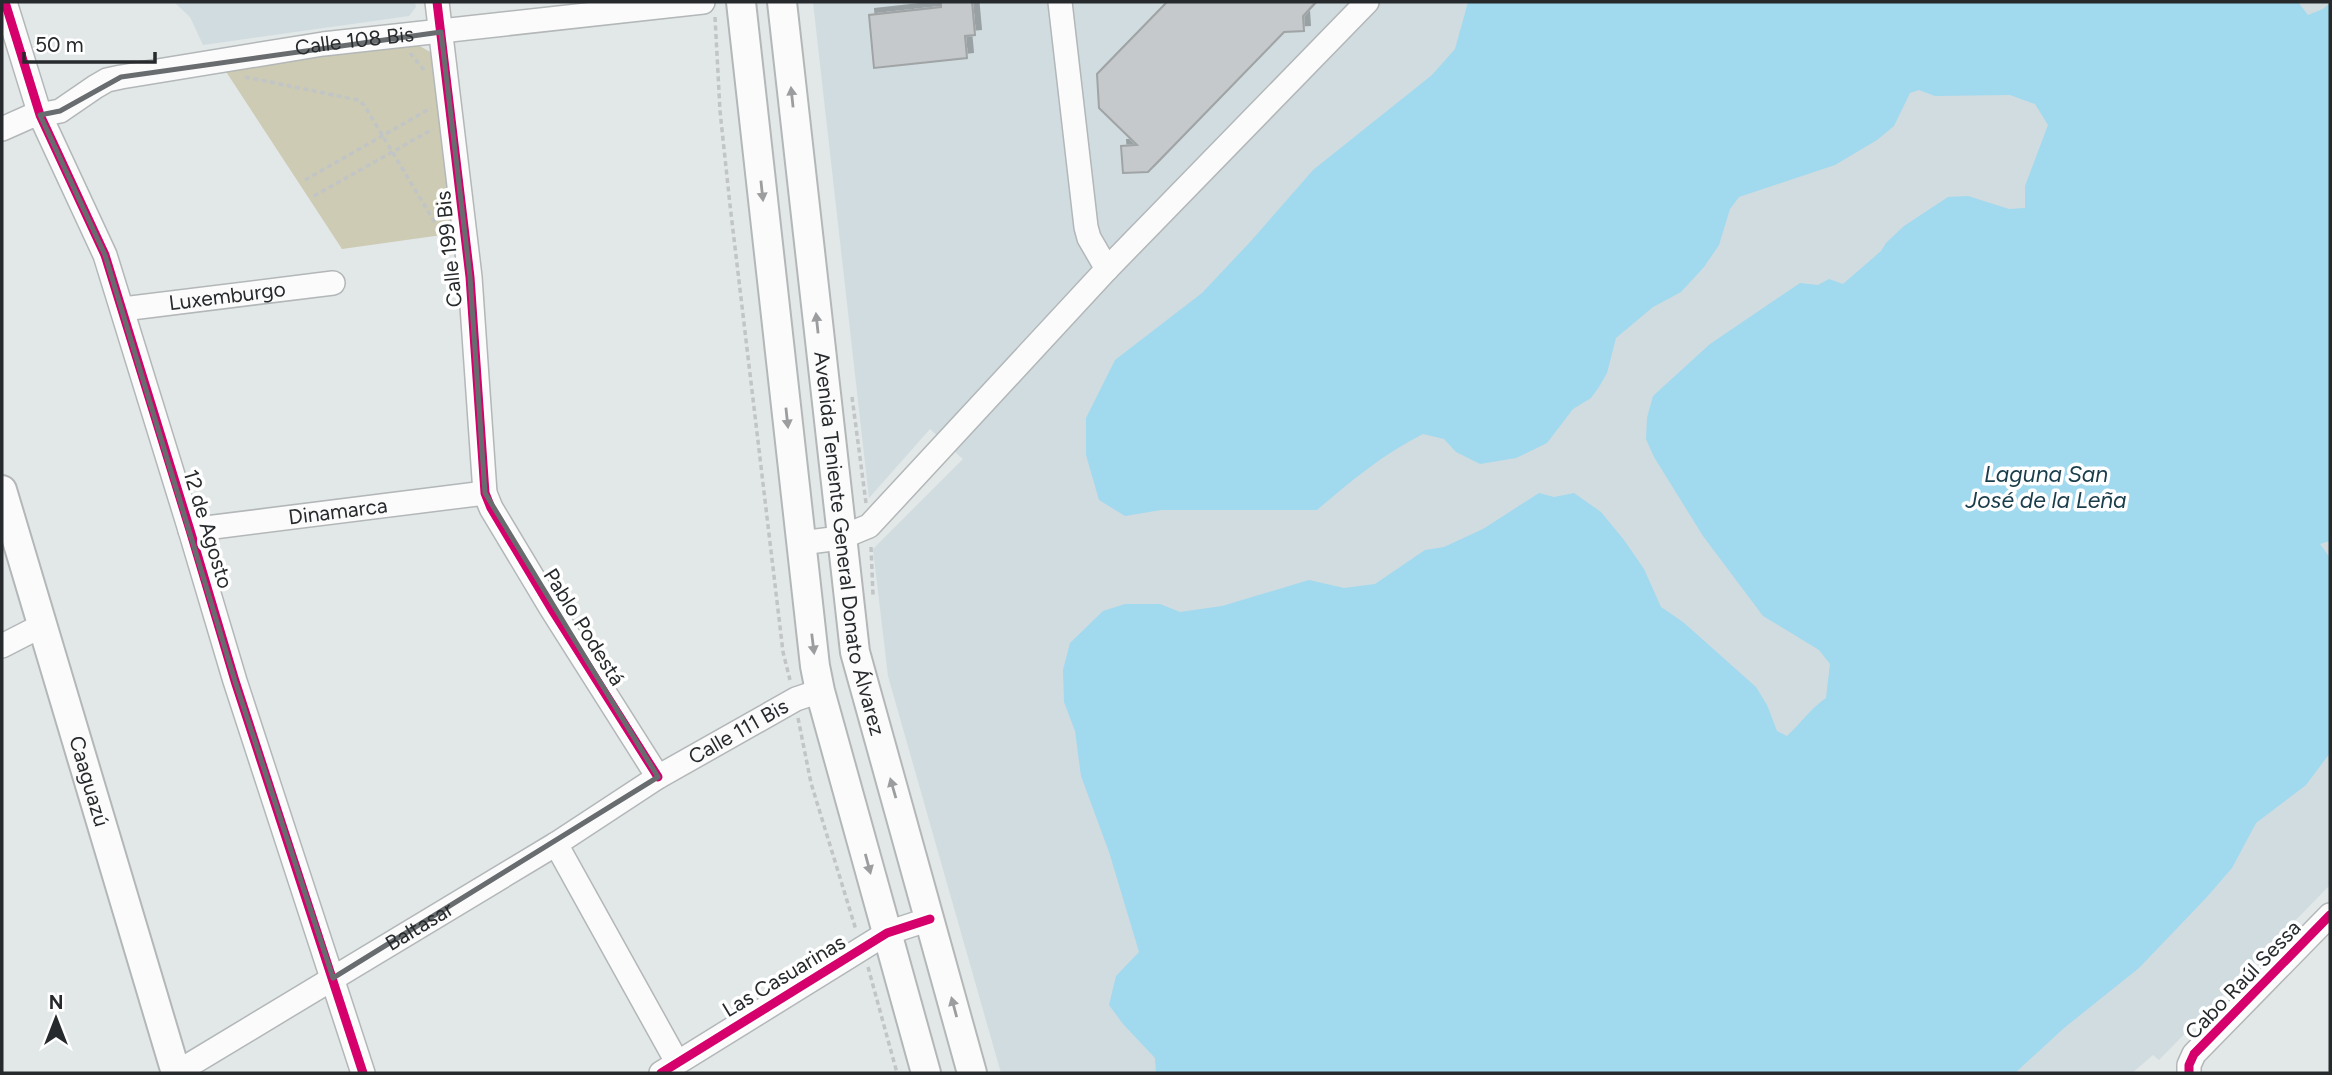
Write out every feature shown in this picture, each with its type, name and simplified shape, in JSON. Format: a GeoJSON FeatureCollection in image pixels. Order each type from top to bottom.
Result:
{"type":"FeatureCollection","features":[{"type":"Feature","properties":{"kind":"main road","name":"Avenida Teniente General Donato Álvarez"},"geometry":{"type":"LineString","coordinates":[[741,2],[820,691],[926,1073]]}},
{"type":"Feature","properties":{"kind":"main road","name":"Avenida Teniente General Donato Álvarez"},"geometry":{"type":"LineString","coordinates":[[782,2],[840,538],[855,652],[972,1073]]}},
{"type":"Feature","properties":{"kind":"main road","name":"Caaguazú"},"geometry":{"type":"LineString","coordinates":[[2,490],[176,1073]]}},
{"type":"Feature","properties":{"kind":"street","name":"12 de Agosto"},"geometry":{"type":"LineString","coordinates":[[5,2],[40,115],[105,255],[234,681],[363,1073]]}},
{"type":"Feature","properties":{"kind":"street","name":"Calle 199 Bis"},"geometry":{"type":"LineString","coordinates":[[437,2],[432,32],[470,277],[485,493]]}},
{"type":"Feature","properties":{"kind":"street","name":"Calle 108 Bis"},"geometry":{"type":"LineString","coordinates":[[2,129],[40,115],[60,111],[107,80],[323,44],[703,2]]}},
{"type":"Feature","properties":{"kind":"street"},"geometry":{"type":"LineString","coordinates":[[1059,2],[1086,228],[1107,269]]}},
{"type":"Feature","properties":{"kind":"street"},"geometry":{"type":"LineString","coordinates":[[801,542],[840,538],[869,526],[1107,269],[1367,2]]}},
{"type":"Feature","properties":{"kind":"street","name":"Luxemburgo"},"geometry":{"type":"LineString","coordinates":[[123,309],[333,283]]}},
{"type":"Feature","properties":{"kind":"street","name":"Dinamarca"},"geometry":{"type":"LineString","coordinates":[[190,530],[485,493]]}},
{"type":"Feature","properties":{"kind":"street","name":"Pablo Podestá"},"geometry":{"type":"LineString","coordinates":[[485,493],[491,508],[551,608],[658,776]]}},
{"type":"Feature","properties":{"kind":"street"},"geometry":{"type":"LineString","coordinates":[[2,646],[41,626]]}},
{"type":"Feature","properties":{"kind":"street","name":"Calle 111 Bis"},"geometry":{"type":"LineString","coordinates":[[658,776],[796,699],[820,691]]}},
{"type":"Feature","properties":{"kind":"street","name":"Baltasar"},"geometry":{"type":"LineString","coordinates":[[176,1073],[556,844],[658,776]]}},
{"type":"Feature","properties":{"kind":"street"},"geometry":{"type":"LineString","coordinates":[[556,844],[669,1068]]}},
{"type":"Feature","properties":{"kind":"street","name":"Cabo Raúl Sessa"},"geometry":{"type":"LineString","coordinates":[[2189,1073],[2194,1054],[2330,915]]}},
{"type":"Feature","properties":{"kind":"street","name":"Las Casuarinas"},"geometry":{"type":"LineString","coordinates":[[669,1068],[887,933],[930,919]]}},
{"type":"Feature","properties":{"kind":"path"},"geometry":{"type":"LineString","coordinates":[[427,72],[432,32]]}},
{"type":"Feature","properties":{"kind":"path"},"geometry":{"type":"LineString","coordinates":[[244,77],[358,100],[434,221],[440,226],[444,225],[442,212]]}},
{"type":"Feature","properties":{"kind":"path"},"geometry":{"type":"LineString","coordinates":[[305,180],[430,108],[433,130],[314,196]]}},
{"type":"Feature","properties":{"kind":"highlighted area"},"geometry":{"type":"Polygon","coordinates":[[[441,32],[470,277],[485,493],[658,777],[333,978],[235,681],[105,255],[40,115],[60,111],[121,77],[441,32]]]}},
{"type":"Feature","properties":{"kind":"shaded area"},"geometry":{"type":"Polygon","coordinates":[[[174,2],[415,2],[416,7],[409,16],[203,45],[190,17],[174,2]]]}},
{"type":"Feature","properties":{"kind":"shaded area","name":"Laguna San José de la Leña"},"geometry":{"type":"Polygon","coordinates":[[[813,2],[2330,2],[2330,885],[2159,1060],[2153,1055],[2132,1073],[1001,1073],[888,676],[873,549],[963,459],[930,429],[869,498],[813,2]]]}},
{"type":"Feature","properties":{"kind":"shaded area"},"geometry":{"type":"Polygon","coordinates":[[[416,44],[434,54],[456,233],[342,249],[223,67],[416,44]]]}},
{"type":"Feature","properties":{"kind":"water","name":"Laguna San José de la Leña"},"geometry":{"type":"Polygon","coordinates":[[[1468,2],[2298,2],[2308,15],[2330,3],[2330,541],[2320,544],[2330,558],[2330,753],[2306,785],[2256,823],[2232,868],[2139,968],[2064,1028],[2015,1073],[1156,1073],[1155,1058],[1109,1005],[1116,976],[1139,952],[1109,852],[1081,776],[1075,731],[1064,702],[1063,670],[1070,643],[1103,611],[1125,604],[1160,604],[1180,612],[1222,606],[1309,580],[1344,588],[1375,584],[1425,550],[1444,547],[1483,529],[1539,493],[1554,497],[1574,493],[1601,512],[1624,540],[1644,569],[1661,607],[1683,622],[1756,687],[1767,705],[1777,731],[1787,736],[1826,698],[1830,664],[1819,650],[1763,616],[1703,536],[1654,457],[1646,439],[1647,418],[1653,396],[1710,344],[1800,283],[1818,285],[1829,279],[1843,284],[1881,251],[1904,226],[1948,197],[1968,196],[2009,209],[2025,208],[2025,186],[2048,125],[2035,104],[2010,95],[1935,96],[1919,90],[1910,93],[1894,126],[1877,140],[1835,165],[1739,197],[1730,209],[1719,245],[1704,267],[1681,292],[1653,307],[1616,338],[1607,373],[1599,387],[1591,398],[1573,409],[1547,443],[1516,458],[1480,464],[1456,452],[1444,439],[1423,434],[1368,469],[1317,510],[1161,510],[1125,516],[1099,500],[1086,455],[1086,418],[1115,360],[1202,293],[1313,170],[1432,75],[1455,49],[1468,2]]]}},
{"type":"Feature","properties":{"kind":"building"},"geometry":{"type":"Polygon","coordinates":[[[941,2],[972,2],[975,35],[965,36],[967,58],[874,68],[869,15],[941,7],[941,2]]]}},
{"type":"Feature","properties":{"kind":"building"},"geometry":{"type":"Polygon","coordinates":[[[1167,2],[1316,2],[1303,16],[1304,31],[1284,32],[1148,172],[1123,173],[1121,146],[1137,145],[1099,108],[1097,74],[1167,2]]]}},
{"type":"Feature","properties":{"kind":"cycle path"},"geometry":{"type":"LineString","coordinates":[[5,2],[40,115],[105,255],[235,681],[363,1073]]}},
{"type":"Feature","properties":{"kind":"cycle path"},"geometry":{"type":"LineString","coordinates":[[437,2],[470,277],[485,493],[491,508],[551,608],[658,777]]}},
{"type":"Feature","properties":{"kind":"cycle path"},"geometry":{"type":"LineString","coordinates":[[2189,1073],[2194,1054],[2330,915]]}},
{"type":"Feature","properties":{"kind":"cycle path"},"geometry":{"type":"LineString","coordinates":[[661,1073],[887,933],[930,919]]}}]}
